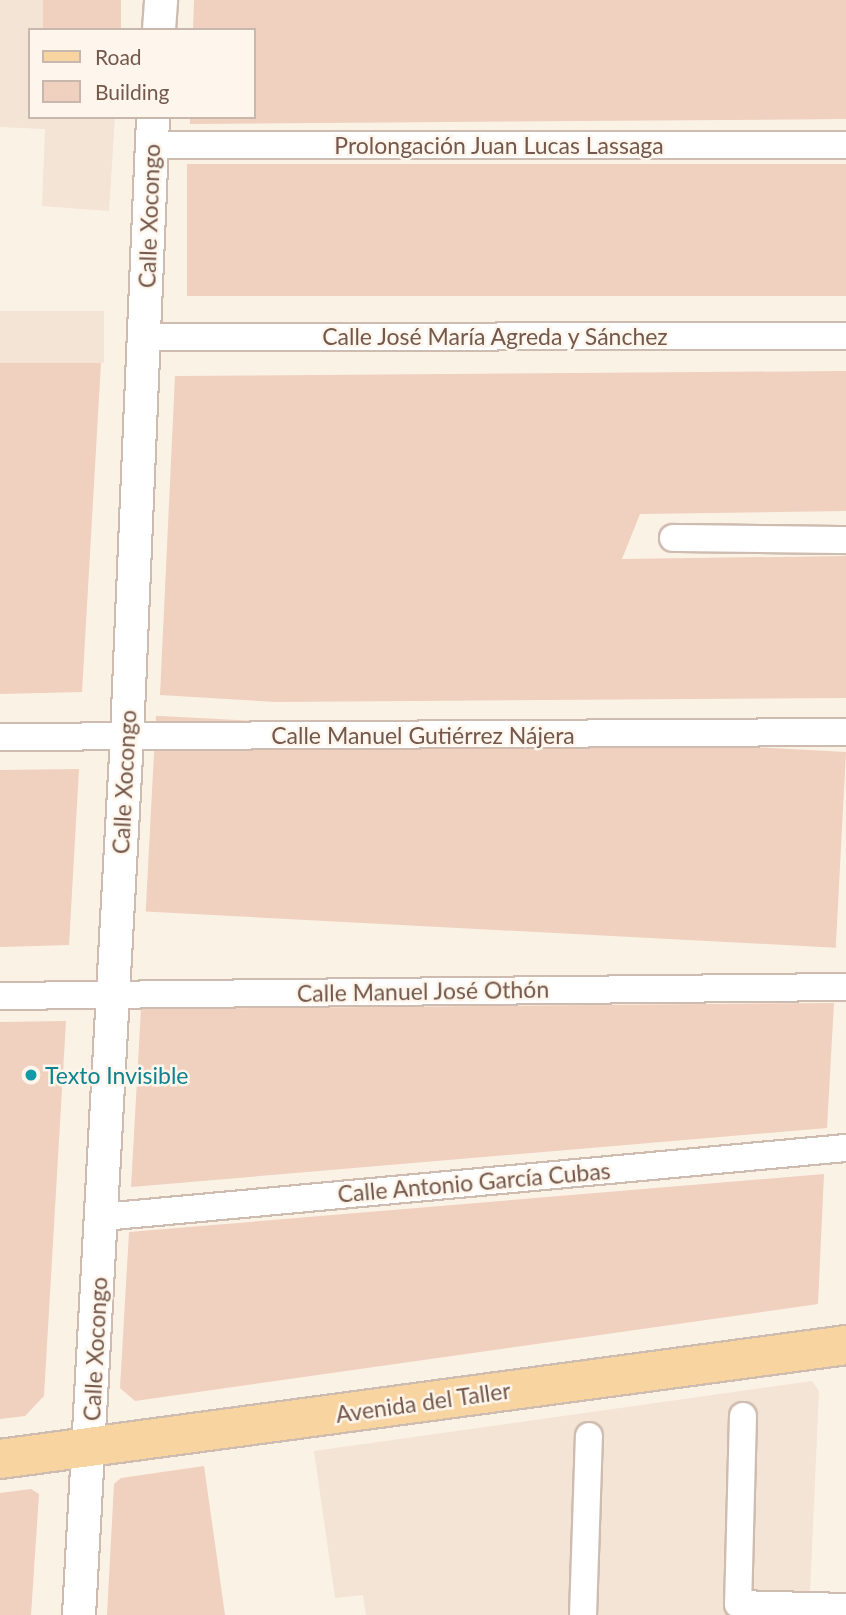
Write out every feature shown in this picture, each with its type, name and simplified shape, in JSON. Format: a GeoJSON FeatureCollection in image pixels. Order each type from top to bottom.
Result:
{"type":"FeatureCollection","features":[{"type":"Feature","properties":{"kind":"main road","name":"Avenida del Taller"},"geometry":{"type":"LineString","coordinates":[[0,1460],[846,1345]]}},
{"type":"Feature","properties":{"kind":"street"},"geometry":{"type":"LineString","coordinates":[[159,28],[161,0]]}},
{"type":"Feature","properties":{"kind":"street","name":"Prolongación Juan Lucas Lassaga"},"geometry":{"type":"LineString","coordinates":[[152,131],[846,145]]}},
{"type":"Feature","properties":{"kind":"street","name":"Calle Xocongo"},"geometry":{"type":"LineString","coordinates":[[79,1615],[103,1217],[127,736],[152,131]]}},
{"type":"Feature","properties":{"kind":"street","name":"Calle José María Agreda y Sánchez"},"geometry":{"type":"LineString","coordinates":[[144,337],[846,336]]}},
{"type":"Feature","properties":{"kind":"street"},"geometry":{"type":"LineString","coordinates":[[673,538],[846,540]]}},
{"type":"Feature","properties":{"kind":"street","name":"Calle Manuel Gutiérrez Nájera"},"geometry":{"type":"LineString","coordinates":[[0,737],[846,732]]}},
{"type":"Feature","properties":{"kind":"street","name":"Calle Manuel José Othón"},"geometry":{"type":"LineString","coordinates":[[0,996],[846,987]]}},
{"type":"Feature","properties":{"kind":"street","name":"Calle Antonio García Cubas"},"geometry":{"type":"LineString","coordinates":[[103,1217],[846,1148]]}},
{"type":"Feature","properties":{"kind":"street"},"geometry":{"type":"LineString","coordinates":[[743,1416],[738,1610],[846,1607]]}},
{"type":"Feature","properties":{"kind":"street"},"geometry":{"type":"LineString","coordinates":[[583,1615],[589,1436]]}},
{"type":"Feature","properties":{"kind":"shaded area"},"geometry":{"type":"Polygon","coordinates":[[[0,0],[43,0],[43,28],[28,28],[28,119],[115,119],[109,211],[42,206],[45,129],[0,127],[0,0]]]}},
{"type":"Feature","properties":{"kind":"shaded area"},"geometry":{"type":"Polygon","coordinates":[[[0,311],[104,311],[104,363],[0,363],[0,311]]]}},
{"type":"Feature","properties":{"kind":"shaded area"},"geometry":{"type":"Polygon","coordinates":[[[812,1381],[819,1391],[809,1615],[366,1615],[363,1595],[335,1598],[314,1451],[812,1381]]]}},
{"type":"Feature","properties":{"kind":"building"},"geometry":{"type":"Polygon","coordinates":[[[43,0],[121,0],[121,28],[43,28],[43,0]]]}},
{"type":"Feature","properties":{"kind":"building"},"geometry":{"type":"Polygon","coordinates":[[[194,0],[846,0],[846,119],[190,124],[190,119],[256,119],[256,28],[193,28],[194,0]]]}},
{"type":"Feature","properties":{"kind":"building"},"geometry":{"type":"Polygon","coordinates":[[[187,164],[846,164],[846,296],[187,296],[187,164]]]}},
{"type":"Feature","properties":{"kind":"building"},"geometry":{"type":"Polygon","coordinates":[[[0,363],[101,363],[82,692],[0,694],[0,363]]]}},
{"type":"Feature","properties":{"kind":"building"},"geometry":{"type":"Polygon","coordinates":[[[846,371],[846,511],[640,514],[622,559],[846,556],[846,698],[276,702],[160,695],[175,376],[846,371]]]}},
{"type":"Feature","properties":{"kind":"building"},"geometry":{"type":"Polygon","coordinates":[[[156,716],[846,752],[836,948],[146,912],[156,716]]]}},
{"type":"Feature","properties":{"kind":"building"},"geometry":{"type":"Polygon","coordinates":[[[79,769],[69,945],[0,947],[0,770],[79,769]]]}},
{"type":"Feature","properties":{"kind":"building"},"geometry":{"type":"Polygon","coordinates":[[[834,1003],[827,1128],[131,1187],[141,1009],[834,1003]]]}},
{"type":"Feature","properties":{"kind":"building"},"geometry":{"type":"Polygon","coordinates":[[[66,1021],[44,1396],[25,1416],[0,1419],[0,1022],[66,1021]]]}},
{"type":"Feature","properties":{"kind":"building"},"geometry":{"type":"Polygon","coordinates":[[[824,1174],[818,1304],[135,1401],[120,1388],[129,1232],[824,1174]]]}},
{"type":"Feature","properties":{"kind":"building"},"geometry":{"type":"Polygon","coordinates":[[[204,1466],[225,1615],[107,1615],[114,1484],[121,1478],[204,1466]]]}},
{"type":"Feature","properties":{"kind":"building"},"geometry":{"type":"Polygon","coordinates":[[[31,1489],[39,1494],[31,1615],[0,1615],[0,1493],[31,1489]]]}},
{"type":"Feature","properties":{"kind":"place","name":"Texto Invisible"},"geometry":{"type":"Point","coordinates":[31,1075]}}]}
